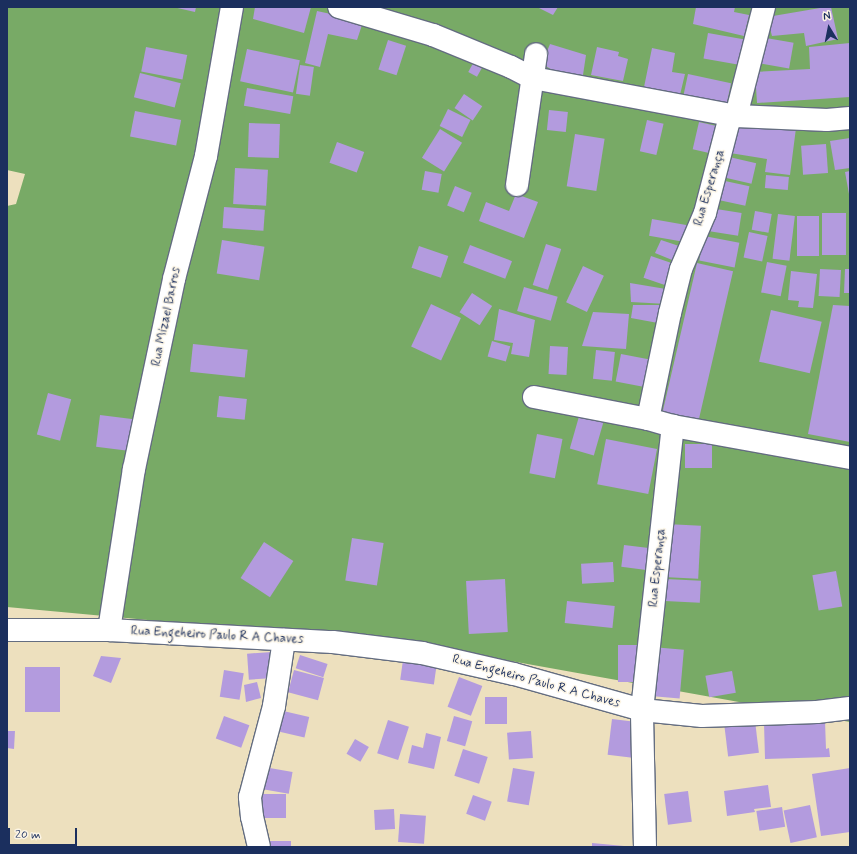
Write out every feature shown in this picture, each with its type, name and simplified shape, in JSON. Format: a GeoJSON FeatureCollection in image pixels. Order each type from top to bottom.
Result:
{"type":"FeatureCollection","features":[{"type":"Feature","properties":{"kind":"street","name":"Rua Mizael Barros"},"geometry":{"type":"LineString","coordinates":[[109,630],[134,469],[174,279],[206,156],[232,7]]}},
{"type":"Feature","properties":{"kind":"street"},"geometry":{"type":"LineString","coordinates":[[339,7],[434,35],[511,67],[533,78],[736,116],[827,120],[850,118]]}},
{"type":"Feature","properties":{"kind":"street","name":"Rua Esperança"},"geometry":{"type":"LineString","coordinates":[[648,418],[681,269],[705,213],[729,120],[736,116],[764,7]]}},
{"type":"Feature","properties":{"kind":"street"},"geometry":{"type":"LineString","coordinates":[[517,185],[536,54]]}},
{"type":"Feature","properties":{"kind":"street"},"geometry":{"type":"LineString","coordinates":[[534,397],[648,418],[673,426],[850,458]]}},
{"type":"Feature","properties":{"kind":"street","name":"Rua Esperança"},"geometry":{"type":"LineString","coordinates":[[645,847],[642,710],[673,426]]}},
{"type":"Feature","properties":{"kind":"street","name":"Rua Engeheiro Paulo R A Chaves"},"geometry":{"type":"LineString","coordinates":[[7,630],[109,630],[333,642],[422,654],[514,674],[642,710],[702,716],[817,712],[850,708]]}},
{"type":"Feature","properties":{"kind":"street"},"geometry":{"type":"LineString","coordinates":[[259,847],[252,817],[250,797],[274,706],[284,640]]}},
{"type":"Feature","properties":{"kind":"green space"},"geometry":{"type":"Polygon","coordinates":[[[7,7],[850,7],[850,722],[427,646],[7,607],[7,206],[16,204],[25,174],[7,170],[7,7]]]}},
{"type":"Feature","properties":{"kind":"building"},"geometry":{"type":"Polygon","coordinates":[[[173,7],[196,7],[195,12],[173,7]]]}},
{"type":"Feature","properties":{"kind":"building"},"geometry":{"type":"Polygon","coordinates":[[[255,7],[311,7],[304,33],[253,19],[255,7]]]}},
{"type":"Feature","properties":{"kind":"building"},"geometry":{"type":"Polygon","coordinates":[[[537,7],[558,7],[553,15],[537,7]]]}},
{"type":"Feature","properties":{"kind":"building"},"geometry":{"type":"Polygon","coordinates":[[[696,7],[735,7],[734,12],[749,15],[744,36],[693,24],[696,7]]]}},
{"type":"Feature","properties":{"kind":"building"},"geometry":{"type":"Polygon","coordinates":[[[831,7],[838,39],[806,46],[804,33],[772,36],[767,17],[831,7]]]}},
{"type":"Feature","properties":{"kind":"building"},"geometry":{"type":"Polygon","coordinates":[[[317,11],[340,16],[362,25],[357,40],[328,34],[320,67],[305,63],[317,11]]]}},
{"type":"Feature","properties":{"kind":"building"},"geometry":{"type":"Polygon","coordinates":[[[708,33],[743,39],[739,65],[703,59],[708,33]]]}},
{"type":"Feature","properties":{"kind":"building"},"geometry":{"type":"Polygon","coordinates":[[[766,38],[794,43],[789,68],[761,64],[766,38]]]}},
{"type":"Feature","properties":{"kind":"building"},"geometry":{"type":"Polygon","coordinates":[[[388,40],[406,46],[396,75],[378,69],[388,40]]]}},
{"type":"Feature","properties":{"kind":"building"},"geometry":{"type":"Polygon","coordinates":[[[850,43],[850,97],[757,103],[755,72],[810,69],[809,47],[850,43]]]}},
{"type":"Feature","properties":{"kind":"building"},"geometry":{"type":"Polygon","coordinates":[[[550,44],[586,55],[583,75],[556,72],[542,64],[550,44]]]}},
{"type":"Feature","properties":{"kind":"building"},"geometry":{"type":"Polygon","coordinates":[[[146,47],[187,55],[182,80],[141,72],[146,47]]]}},
{"type":"Feature","properties":{"kind":"building"},"geometry":{"type":"Polygon","coordinates":[[[597,47],[619,52],[618,56],[628,59],[623,81],[591,75],[597,47]]]}},
{"type":"Feature","properties":{"kind":"building"},"geometry":{"type":"Polygon","coordinates":[[[652,48],[675,53],[672,72],[685,74],[679,99],[643,92],[652,48]]]}},
{"type":"Feature","properties":{"kind":"building"},"geometry":{"type":"Polygon","coordinates":[[[247,49],[300,60],[293,93],[240,81],[247,49]]]}},
{"type":"Feature","properties":{"kind":"building"},"geometry":{"type":"Polygon","coordinates":[[[476,58],[485,63],[477,77],[468,72],[476,58]]]}},
{"type":"Feature","properties":{"kind":"building"},"geometry":{"type":"Polygon","coordinates":[[[300,65],[314,67],[310,96],[296,94],[300,65]]]}},
{"type":"Feature","properties":{"kind":"building"},"geometry":{"type":"Polygon","coordinates":[[[140,73],[181,83],[175,107],[134,97],[140,73]]]}},
{"type":"Feature","properties":{"kind":"building"},"geometry":{"type":"Polygon","coordinates":[[[688,74],[731,83],[726,109],[683,99],[688,74]]]}},
{"type":"Feature","properties":{"kind":"building"},"geometry":{"type":"Polygon","coordinates":[[[247,88],[293,96],[290,114],[244,106],[247,88]]]}},
{"type":"Feature","properties":{"kind":"building"},"geometry":{"type":"Polygon","coordinates":[[[464,94],[482,106],[473,120],[454,108],[464,94]]]}},
{"type":"Feature","properties":{"kind":"building"},"geometry":{"type":"Polygon","coordinates":[[[448,109],[470,120],[462,137],[440,126],[448,109]]]}},
{"type":"Feature","properties":{"kind":"building"},"geometry":{"type":"Polygon","coordinates":[[[549,110],[568,112],[566,132],[547,130],[549,110]]]}},
{"type":"Feature","properties":{"kind":"building"},"geometry":{"type":"Polygon","coordinates":[[[135,111],[181,120],[176,145],[130,137],[135,111]]]}},
{"type":"Feature","properties":{"kind":"building"},"geometry":{"type":"Polygon","coordinates":[[[647,120],[664,124],[656,155],[640,151],[647,120]]]}},
{"type":"Feature","properties":{"kind":"building"},"geometry":{"type":"Polygon","coordinates":[[[735,120],[796,128],[790,175],[765,172],[767,159],[730,153],[735,120]]]}},
{"type":"Feature","properties":{"kind":"building"},"geometry":{"type":"Polygon","coordinates":[[[699,122],[717,126],[710,153],[693,149],[699,122]]]}},
{"type":"Feature","properties":{"kind":"building"},"geometry":{"type":"Polygon","coordinates":[[[249,123],[280,124],[279,158],[248,157],[249,123]]]}},
{"type":"Feature","properties":{"kind":"building"},"geometry":{"type":"Polygon","coordinates":[[[440,129],[462,143],[444,172],[422,158],[440,129]]]}},
{"type":"Feature","properties":{"kind":"building"},"geometry":{"type":"Polygon","coordinates":[[[575,134],[605,139],[596,191],[567,186],[575,134]]]}},
{"type":"Feature","properties":{"kind":"building"},"geometry":{"type":"Polygon","coordinates":[[[850,138],[850,168],[835,170],[830,141],[850,138]]]}},
{"type":"Feature","properties":{"kind":"building"},"geometry":{"type":"Polygon","coordinates":[[[337,142],[364,152],[357,173],[329,163],[337,142]]]}},
{"type":"Feature","properties":{"kind":"building"},"geometry":{"type":"Polygon","coordinates":[[[826,144],[828,173],[803,175],[801,146],[826,144]]]}},
{"type":"Feature","properties":{"kind":"building"},"geometry":{"type":"Polygon","coordinates":[[[725,156],[756,163],[751,184],[720,176],[725,156]]]}},
{"type":"Feature","properties":{"kind":"building"},"geometry":{"type":"Polygon","coordinates":[[[235,168],[268,170],[266,206],[233,204],[235,168]]]}},
{"type":"Feature","properties":{"kind":"building"},"geometry":{"type":"Polygon","coordinates":[[[425,171],[442,174],[438,193],[422,190],[425,171]]]}},
{"type":"Feature","properties":{"kind":"building"},"geometry":{"type":"Polygon","coordinates":[[[850,171],[850,194],[849,194],[845,172],[850,171]]]}},
{"type":"Feature","properties":{"kind":"building"},"geometry":{"type":"Polygon","coordinates":[[[766,175],[789,177],[788,190],[765,188],[766,175]]]}},
{"type":"Feature","properties":{"kind":"building"},"geometry":{"type":"Polygon","coordinates":[[[725,181],[749,186],[745,206],[721,201],[725,181]]]}},
{"type":"Feature","properties":{"kind":"building"},"geometry":{"type":"Polygon","coordinates":[[[455,186],[472,193],[464,212],[447,205],[455,186]]]}},
{"type":"Feature","properties":{"kind":"building"},"geometry":{"type":"Polygon","coordinates":[[[516,194],[538,202],[524,238],[479,221],[486,202],[509,211],[516,194]]]}},
{"type":"Feature","properties":{"kind":"building"},"geometry":{"type":"Polygon","coordinates":[[[224,207],[265,210],[263,231],[223,228],[224,207]]]}},
{"type":"Feature","properties":{"kind":"building"},"geometry":{"type":"Polygon","coordinates":[[[710,208],[742,213],[738,236],[706,231],[710,208]]]}},
{"type":"Feature","properties":{"kind":"building"},"geometry":{"type":"Polygon","coordinates":[[[755,211],[772,214],[768,233],[752,230],[755,211]]]}},
{"type":"Feature","properties":{"kind":"building"},"geometry":{"type":"Polygon","coordinates":[[[822,213],[846,213],[846,255],[822,255],[822,213]]]}},
{"type":"Feature","properties":{"kind":"building"},"geometry":{"type":"Polygon","coordinates":[[[778,214],[795,216],[789,261],[773,259],[778,214]]]}},
{"type":"Feature","properties":{"kind":"building"},"geometry":{"type":"Polygon","coordinates":[[[797,216],[819,216],[819,256],[797,256],[797,216]]]}},
{"type":"Feature","properties":{"kind":"building"},"geometry":{"type":"Polygon","coordinates":[[[652,219],[693,226],[690,243],[649,236],[652,219]]]}},
{"type":"Feature","properties":{"kind":"building"},"geometry":{"type":"Polygon","coordinates":[[[749,232],[768,236],[762,261],[744,257],[749,232]]]}},
{"type":"Feature","properties":{"kind":"building"},"geometry":{"type":"Polygon","coordinates":[[[704,236],[739,243],[735,267],[699,261],[704,236]]]}},
{"type":"Feature","properties":{"kind":"building"},"geometry":{"type":"Polygon","coordinates":[[[222,240],[264,247],[259,280],[217,274],[222,240]]]}},
{"type":"Feature","properties":{"kind":"building"},"geometry":{"type":"Polygon","coordinates":[[[661,240],[688,249],[682,264],[655,253],[661,240]]]}},
{"type":"Feature","properties":{"kind":"building"},"geometry":{"type":"Polygon","coordinates":[[[546,244],[561,249],[548,290],[533,285],[546,244]]]}},
{"type":"Feature","properties":{"kind":"building"},"geometry":{"type":"Polygon","coordinates":[[[470,245],[512,261],[505,279],[463,263],[470,245]]]}},
{"type":"Feature","properties":{"kind":"building"},"geometry":{"type":"Polygon","coordinates":[[[419,246],[448,256],[441,278],[412,268],[419,246]]]}},
{"type":"Feature","properties":{"kind":"building"},"geometry":{"type":"Polygon","coordinates":[[[651,256],[680,266],[673,288],[644,278],[651,256]]]}},
{"type":"Feature","properties":{"kind":"building"},"geometry":{"type":"Polygon","coordinates":[[[767,262],[787,266],[781,296],[761,292],[767,262]]]}},
{"type":"Feature","properties":{"kind":"building"},"geometry":{"type":"Polygon","coordinates":[[[697,263],[733,271],[698,424],[662,416],[697,263]]]}},
{"type":"Feature","properties":{"kind":"building"},"geometry":{"type":"Polygon","coordinates":[[[583,266],[604,276],[587,312],[566,302],[583,266]]]}},
{"type":"Feature","properties":{"kind":"building"},"geometry":{"type":"Polygon","coordinates":[[[820,269],[841,270],[840,297],[819,296],[820,269]]]}},
{"type":"Feature","properties":{"kind":"building"},"geometry":{"type":"Polygon","coordinates":[[[845,269],[850,269],[850,293],[844,293],[845,269]]]}},
{"type":"Feature","properties":{"kind":"building"},"geometry":{"type":"Polygon","coordinates":[[[791,271],[817,274],[813,308],[798,307],[799,301],[788,300],[791,271]]]}},
{"type":"Feature","properties":{"kind":"building"},"geometry":{"type":"Polygon","coordinates":[[[630,283],[666,289],[667,304],[631,302],[630,283]]]}},
{"type":"Feature","properties":{"kind":"building"},"geometry":{"type":"Polygon","coordinates":[[[524,287],[558,297],[551,321],[517,311],[524,287]]]}},
{"type":"Feature","properties":{"kind":"building"},"geometry":{"type":"Polygon","coordinates":[[[472,293],[492,306],[480,325],[459,312],[472,293]]]}},
{"type":"Feature","properties":{"kind":"building"},"geometry":{"type":"Polygon","coordinates":[[[431,304],[461,318],[441,361],[411,347],[431,304]]]}},
{"type":"Feature","properties":{"kind":"building"},"geometry":{"type":"Polygon","coordinates":[[[633,305],[661,305],[658,323],[631,318],[633,305]]]}},
{"type":"Feature","properties":{"kind":"building"},"geometry":{"type":"Polygon","coordinates":[[[833,305],[850,306],[850,442],[808,434],[833,305]]]}},
{"type":"Feature","properties":{"kind":"building"},"geometry":{"type":"Polygon","coordinates":[[[499,309],[535,320],[529,357],[511,354],[513,343],[494,340],[499,309]]]}},
{"type":"Feature","properties":{"kind":"building"},"geometry":{"type":"Polygon","coordinates":[[[771,310],[822,322],[810,373],[759,362],[771,310]]]}},
{"type":"Feature","properties":{"kind":"building"},"geometry":{"type":"Polygon","coordinates":[[[593,312],[629,314],[626,349],[582,346],[593,312]]]}},
{"type":"Feature","properties":{"kind":"building"},"geometry":{"type":"Polygon","coordinates":[[[492,341],[510,346],[506,362],[488,356],[492,341]]]}},
{"type":"Feature","properties":{"kind":"building"},"geometry":{"type":"Polygon","coordinates":[[[193,344],[248,350],[245,378],[190,372],[193,344]]]}},
{"type":"Feature","properties":{"kind":"building"},"geometry":{"type":"Polygon","coordinates":[[[550,346],[568,347],[567,375],[549,374],[550,346]]]}},
{"type":"Feature","properties":{"kind":"building"},"geometry":{"type":"Polygon","coordinates":[[[596,350],[615,352],[612,381],[593,379],[596,350]]]}},
{"type":"Feature","properties":{"kind":"building"},"geometry":{"type":"Polygon","coordinates":[[[621,354],[656,361],[651,388],[616,381],[621,354]]]}},
{"type":"Feature","properties":{"kind":"building"},"geometry":{"type":"Polygon","coordinates":[[[48,393],[71,399],[60,441],[37,435],[48,393]]]}},
{"type":"Feature","properties":{"kind":"building"},"geometry":{"type":"Polygon","coordinates":[[[219,396],[247,399],[245,420],[217,417],[219,396]]]}},
{"type":"Feature","properties":{"kind":"building"},"geometry":{"type":"Polygon","coordinates":[[[580,413],[604,420],[594,455],[570,449],[580,413]]]}},
{"type":"Feature","properties":{"kind":"building"},"geometry":{"type":"Polygon","coordinates":[[[100,415],[134,419],[130,451],[96,447],[100,415]]]}},
{"type":"Feature","properties":{"kind":"building"},"geometry":{"type":"Polygon","coordinates":[[[537,434],[563,439],[555,478],[529,473],[537,434]]]}},
{"type":"Feature","properties":{"kind":"building"},"geometry":{"type":"Polygon","coordinates":[[[606,439],[657,449],[648,494],[597,484],[606,439]]]}},
{"type":"Feature","properties":{"kind":"building"},"geometry":{"type":"Polygon","coordinates":[[[685,444],[712,444],[712,468],[685,468],[685,444]]]}},
{"type":"Feature","properties":{"kind":"building"},"geometry":{"type":"Polygon","coordinates":[[[666,524],[701,526],[698,579],[663,577],[666,524]]]}},
{"type":"Feature","properties":{"kind":"building"},"geometry":{"type":"Polygon","coordinates":[[[352,538],[384,543],[377,585],[345,580],[352,538]]]}},
{"type":"Feature","properties":{"kind":"building"},"geometry":{"type":"Polygon","coordinates":[[[264,542],[293,561],[270,597],[241,578],[264,542]]]}},
{"type":"Feature","properties":{"kind":"building"},"geometry":{"type":"Polygon","coordinates":[[[624,545],[649,548],[646,570],[621,567],[624,545]]]}},
{"type":"Feature","properties":{"kind":"building"},"geometry":{"type":"Polygon","coordinates":[[[613,562],[614,582],[582,584],[581,564],[613,562]]]}},
{"type":"Feature","properties":{"kind":"building"},"geometry":{"type":"Polygon","coordinates":[[[836,571],[842,606],[819,611],[812,575],[836,571]]]}},
{"type":"Feature","properties":{"kind":"building"},"geometry":{"type":"Polygon","coordinates":[[[505,579],[508,632],[469,634],[466,581],[505,579]]]}},
{"type":"Feature","properties":{"kind":"building"},"geometry":{"type":"Polygon","coordinates":[[[666,579],[701,581],[700,603],[665,601],[666,579]]]}},
{"type":"Feature","properties":{"kind":"building"},"geometry":{"type":"Polygon","coordinates":[[[567,601],[615,606],[612,628],[565,623],[567,601]]]}},
{"type":"Feature","properties":{"kind":"building"},"geometry":{"type":"Polygon","coordinates":[[[618,645],[643,645],[643,682],[618,682],[618,645]]]}},
{"type":"Feature","properties":{"kind":"building"},"geometry":{"type":"Polygon","coordinates":[[[652,647],[684,650],[680,699],[648,696],[652,647]]]}},
{"type":"Feature","properties":{"kind":"building"},"geometry":{"type":"Polygon","coordinates":[[[272,652],[274,678],[249,680],[247,654],[272,652]]]}},
{"type":"Feature","properties":{"kind":"building"},"geometry":{"type":"Polygon","coordinates":[[[300,655],[328,664],[323,677],[296,668],[300,655]]]}},
{"type":"Feature","properties":{"kind":"building"},"geometry":{"type":"Polygon","coordinates":[[[101,656],[121,658],[111,683],[93,676],[101,656]]]}},
{"type":"Feature","properties":{"kind":"building"},"geometry":{"type":"Polygon","coordinates":[[[403,660],[437,665],[434,685],[400,680],[403,660]]]}},
{"type":"Feature","properties":{"kind":"building"},"geometry":{"type":"Polygon","coordinates":[[[25,667],[60,667],[60,712],[25,712],[25,667]]]}},
{"type":"Feature","properties":{"kind":"building"},"geometry":{"type":"Polygon","coordinates":[[[224,670],[244,673],[240,700],[220,697],[224,670]]]}},
{"type":"Feature","properties":{"kind":"building"},"geometry":{"type":"Polygon","coordinates":[[[294,670],[324,678],[318,700],[288,692],[294,670]]]}},
{"type":"Feature","properties":{"kind":"building"},"geometry":{"type":"Polygon","coordinates":[[[732,671],[736,693],[709,697],[705,676],[732,671]]]}},
{"type":"Feature","properties":{"kind":"building"},"geometry":{"type":"Polygon","coordinates":[[[459,677],[482,686],[471,716],[448,707],[459,677]]]}},
{"type":"Feature","properties":{"kind":"building"},"geometry":{"type":"Polygon","coordinates":[[[257,682],[261,698],[246,702],[244,685],[257,682]]]}},
{"type":"Feature","properties":{"kind":"building"},"geometry":{"type":"Polygon","coordinates":[[[485,697],[507,697],[507,724],[485,724],[485,697]]]}},
{"type":"Feature","properties":{"kind":"building"},"geometry":{"type":"Polygon","coordinates":[[[279,710],[309,717],[304,737],[274,730],[279,710]]]}},
{"type":"Feature","properties":{"kind":"building"},"geometry":{"type":"Polygon","coordinates":[[[224,716],[249,725],[241,748],[216,739],[224,716]]]}},
{"type":"Feature","properties":{"kind":"building"},"geometry":{"type":"Polygon","coordinates":[[[454,716],[472,721],[465,746],[447,741],[454,716]]]}},
{"type":"Feature","properties":{"kind":"building"},"geometry":{"type":"Polygon","coordinates":[[[612,719],[637,722],[632,758],[608,755],[612,719]]]}},
{"type":"Feature","properties":{"kind":"building"},"geometry":{"type":"Polygon","coordinates":[[[388,720],[409,727],[398,760],[377,753],[388,720]]]}},
{"type":"Feature","properties":{"kind":"building"},"geometry":{"type":"Polygon","coordinates":[[[755,721],[759,753],[728,757],[724,725],[755,721]]]}},
{"type":"Feature","properties":{"kind":"building"},"geometry":{"type":"Polygon","coordinates":[[[825,721],[826,749],[829,748],[830,757],[765,759],[764,723],[825,721]]]}},
{"type":"Feature","properties":{"kind":"building"},"geometry":{"type":"Polygon","coordinates":[[[7,731],[15,731],[14,749],[7,748],[7,731]]]}},
{"type":"Feature","properties":{"kind":"building"},"geometry":{"type":"Polygon","coordinates":[[[531,731],[533,758],[509,760],[507,733],[531,731]]]}},
{"type":"Feature","properties":{"kind":"building"},"geometry":{"type":"Polygon","coordinates":[[[426,733],[441,737],[434,769],[408,763],[412,745],[423,748],[426,733]]]}},
{"type":"Feature","properties":{"kind":"building"},"geometry":{"type":"Polygon","coordinates":[[[355,739],[369,747],[360,762],[346,754],[355,739]]]}},
{"type":"Feature","properties":{"kind":"building"},"geometry":{"type":"Polygon","coordinates":[[[463,749],[488,757],[479,784],[454,776],[463,749]]]}},
{"type":"Feature","properties":{"kind":"building"},"geometry":{"type":"Polygon","coordinates":[[[264,767],[293,772],[289,794],[260,789],[264,767]]]}},
{"type":"Feature","properties":{"kind":"building"},"geometry":{"type":"Polygon","coordinates":[[[513,768],[535,772],[529,805],[507,801],[513,768]]]}},
{"type":"Feature","properties":{"kind":"building"},"geometry":{"type":"Polygon","coordinates":[[[850,768],[850,832],[821,836],[812,774],[850,768]]]}},
{"type":"Feature","properties":{"kind":"building"},"geometry":{"type":"Polygon","coordinates":[[[768,785],[771,807],[754,809],[755,812],[727,816],[724,791],[768,785]]]}},
{"type":"Feature","properties":{"kind":"building"},"geometry":{"type":"Polygon","coordinates":[[[688,791],[692,822],[668,825],[664,794],[688,791]]]}},
{"type":"Feature","properties":{"kind":"building"},"geometry":{"type":"Polygon","coordinates":[[[254,794],[286,794],[286,818],[254,818],[254,794]]]}},
{"type":"Feature","properties":{"kind":"building"},"geometry":{"type":"Polygon","coordinates":[[[473,795],[492,802],[485,821],[466,814],[473,795]]]}},
{"type":"Feature","properties":{"kind":"building"},"geometry":{"type":"Polygon","coordinates":[[[810,805],[817,837],[790,843],[784,811],[810,805]]]}},
{"type":"Feature","properties":{"kind":"building"},"geometry":{"type":"Polygon","coordinates":[[[782,807],[785,827],[759,831],[756,811],[782,807]]]}},
{"type":"Feature","properties":{"kind":"building"},"geometry":{"type":"Polygon","coordinates":[[[394,809],[395,829],[375,830],[374,810],[394,809]]]}},
{"type":"Feature","properties":{"kind":"building"},"geometry":{"type":"Polygon","coordinates":[[[400,814],[426,816],[424,844],[398,842],[400,814]]]}},
{"type":"Feature","properties":{"kind":"building"},"geometry":{"type":"Polygon","coordinates":[[[261,841],[291,841],[291,847],[261,847],[261,841]]]}},
{"type":"Feature","properties":{"kind":"building"},"geometry":{"type":"Polygon","coordinates":[[[592,843],[624,846],[624,847],[592,847],[592,843]]]}}]}
